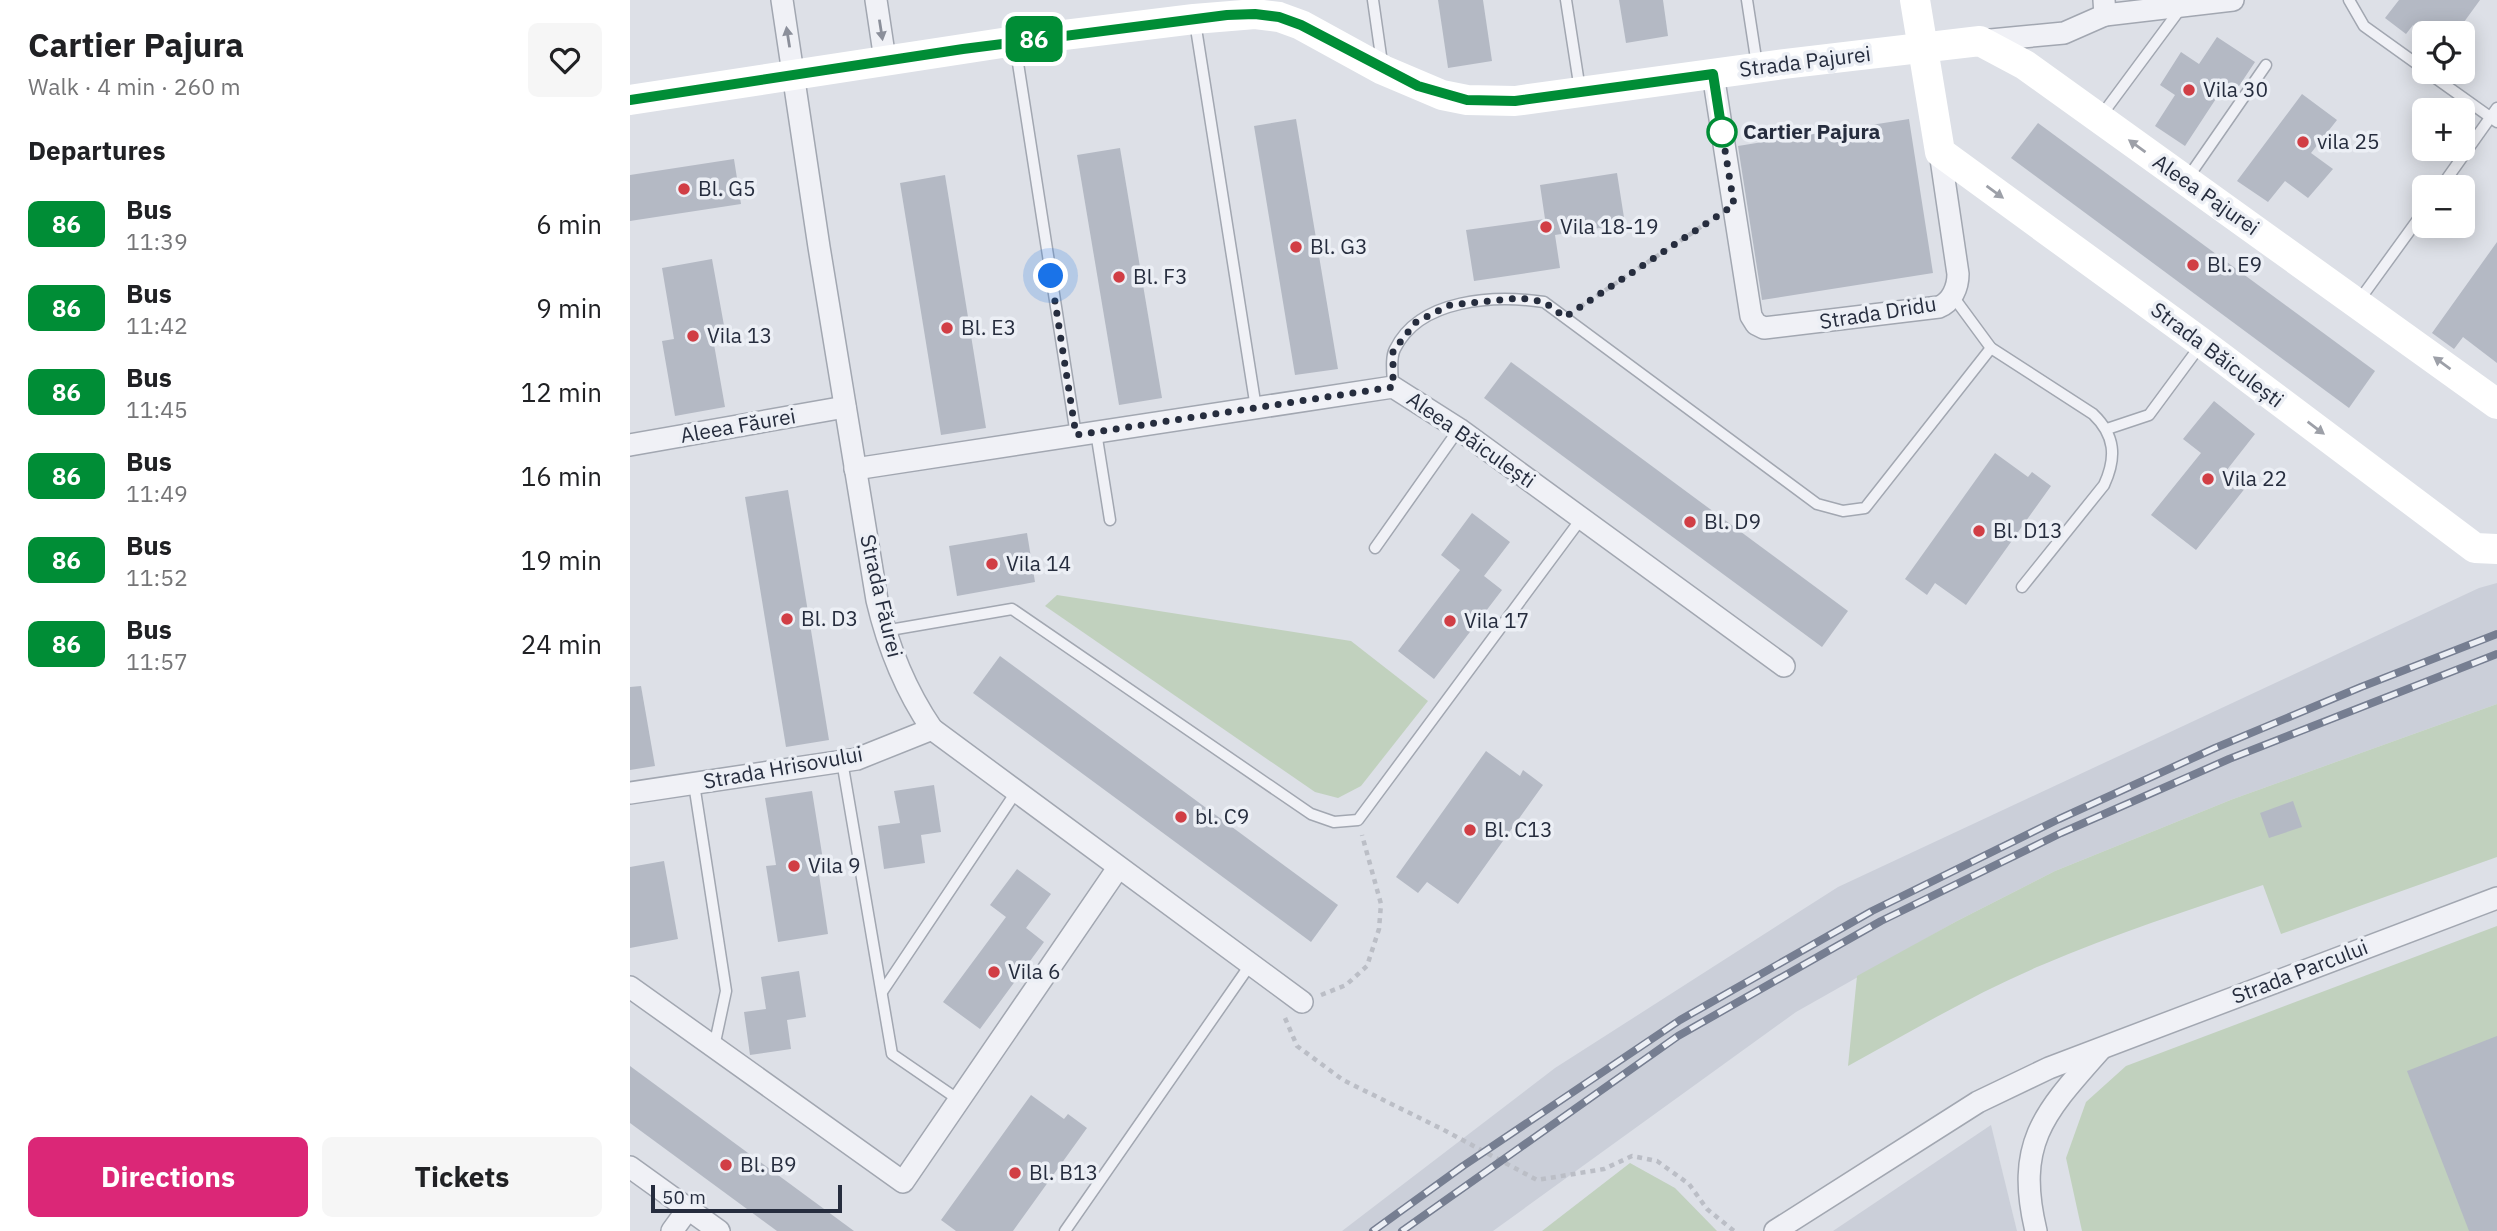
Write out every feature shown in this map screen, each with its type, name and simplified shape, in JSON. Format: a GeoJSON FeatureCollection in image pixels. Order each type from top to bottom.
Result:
{"type":"FeatureCollection","features":[{"type":"Feature","properties":{"kind":"street","name":"Strada Făurei"},"geometry":{"type":"LineString","coordinates":[[782,0],[818,247],[877,600],[884,631],[904,684],[932,729],[1302,1002]]}},
{"type":"Feature","properties":{"kind":"street"},"geometry":{"type":"LineString","coordinates":[[876,0],[885,60]]}},
{"type":"Feature","properties":{"kind":"street","name":"Strada Dridu"},"geometry":{"type":"LineString","coordinates":[[1713,74],[1751,316],[1756,324],[1764,328],[1942,306],[1952,295],[1958,274],[1915,0]]}},
{"type":"Feature","properties":{"kind":"street","name":"Strada Pajurei"},"geometry":{"type":"LineString","coordinates":[[630,100],[1015,41],[1255,14],[1279,17],[1323,35],[1383,70],[1418,86],[1467,100],[1515,101],[1757,68],[2064,33],[2105,7],[2182,7],[2233,0]]}},
{"type":"Feature","properties":{"kind":"street","name":"Aleea Pajurei"},"geometry":{"type":"LineString","coordinates":[[1980,41],[2025,65],[2497,404]]}},
{"type":"Feature","properties":{"kind":"street","name":"Strada Băiculești"},"geometry":{"type":"LineString","coordinates":[[1940,152],[2202,343],[2475,548],[2497,549]]}},
{"type":"Feature","properties":{"kind":"street","name":"Aleea Băiculești"},"geometry":{"type":"LineString","coordinates":[[855,469],[1393,387],[1459,429],[1784,666]]}},
{"type":"Feature","properties":{"kind":"street","name":"Aleea Făurei"},"geometry":{"type":"LineString","coordinates":[[630,445],[845,407]]}},
{"type":"Feature","properties":{"kind":"street","name":"Strada Hrisovului"},"geometry":{"type":"LineString","coordinates":[[630,793],[857,759],[932,729]]}},
{"type":"Feature","properties":{"kind":"street"},"geometry":{"type":"LineString","coordinates":[[630,987],[903,1182],[1118,868]]}},
{"type":"Feature","properties":{"kind":"street","name":"Strada Parcului"},"geometry":{"type":"LineString","coordinates":[[1775,1231],[1978,1102],[2049,1068],[2497,898]]}},
{"type":"Feature","properties":{"kind":"street","name":"Strada Parcului"},"geometry":{"type":"LineString","coordinates":[[2036,1231],[2029,1200],[2028,1176],[2030,1156],[2038,1133],[2050,1110],[2103,1046]]}},
{"type":"Feature","properties":{"kind":"street"},"geometry":{"type":"LineString","coordinates":[[630,1167],[719,1231]]}},
{"type":"Feature","properties":{"kind":"street"},"geometry":{"type":"LineString","coordinates":[[672,1231],[688,1209]]}},
{"type":"Feature","properties":{"kind":"lane"},"geometry":{"type":"LineString","coordinates":[[1373,0],[1383,70]]}},
{"type":"Feature","properties":{"kind":"lane"},"geometry":{"type":"LineString","coordinates":[[1566,0],[1581,93]]}},
{"type":"Feature","properties":{"kind":"lane"},"geometry":{"type":"LineString","coordinates":[[1747,0],[1757,68]]}},
{"type":"Feature","properties":{"kind":"lane"},"geometry":{"type":"LineString","coordinates":[[2349,0],[2364,26],[2412,60]]}},
{"type":"Feature","properties":{"kind":"lane"},"geometry":{"type":"LineString","coordinates":[[2100,119],[2182,7]]}},
{"type":"Feature","properties":{"kind":"lane"},"geometry":{"type":"LineString","coordinates":[[1194,19],[1256,408]]}},
{"type":"Feature","properties":{"kind":"lane"},"geometry":{"type":"LineString","coordinates":[[1015,41],[1086,433],[1110,520]]}},
{"type":"Feature","properties":{"kind":"lane"},"geometry":{"type":"LineString","coordinates":[[2186,181],[2266,65]]}},
{"type":"Feature","properties":{"kind":"lane"},"geometry":{"type":"LineString","coordinates":[[2447,84],[2495,116],[2450,175]]}},
{"type":"Feature","properties":{"kind":"lane"},"geometry":{"type":"LineString","coordinates":[[2358,302],[2412,228]]}},
{"type":"Feature","properties":{"kind":"lane"},"geometry":{"type":"LineString","coordinates":[[1952,295],[1991,348],[2093,414],[2107,429],[2113,453],[2111,470],[2104,485],[2022,587]]}},
{"type":"Feature","properties":{"kind":"lane"},"geometry":{"type":"LineString","coordinates":[[1393,387],[1393,351],[1416,322],[1450,305],[1520,298],[1544,302],[1817,504],[1843,511],[1865,508],[1991,348]]}},
{"type":"Feature","properties":{"kind":"lane"},"geometry":{"type":"LineString","coordinates":[[2107,429],[2149,415],[2202,343]]}},
{"type":"Feature","properties":{"kind":"lane"},"geometry":{"type":"LineString","coordinates":[[1375,548],[1459,429]]}},
{"type":"Feature","properties":{"kind":"lane"},"geometry":{"type":"LineString","coordinates":[[884,631],[1013,609],[1311,814],[1334,822],[1358,820],[1581,519]]}},
{"type":"Feature","properties":{"kind":"lane"},"geometry":{"type":"LineString","coordinates":[[842,761],[892,1054],[959,1101]]}},
{"type":"Feature","properties":{"kind":"lane"},"geometry":{"type":"LineString","coordinates":[[694,784],[726,991],[714,1047]]}},
{"type":"Feature","properties":{"kind":"lane"},"geometry":{"type":"LineString","coordinates":[[882,992],[1016,792]]}},
{"type":"Feature","properties":{"kind":"lane"},"geometry":{"type":"LineString","coordinates":[[1065,1231],[1250,965]]}},
{"type":"Feature","properties":{"kind":"path"},"geometry":{"type":"LineString","coordinates":[[1565,317],[1734,205]]}},
{"type":"Feature","properties":{"kind":"path"},"geometry":{"type":"LineString","coordinates":[[1358,820],[1381,904],[1379,929],[1367,966],[1346,985],[1302,1002],[1284,1018],[1297,1046],[1343,1080],[1537,1180],[1604,1169],[1632,1156],[1657,1161],[1689,1184],[1707,1209],[1734,1231]]}},
{"type":"Feature","properties":{"kind":"shaded area"},"geometry":{"type":"Polygon","coordinates":[[[2497,583],[2497,704],[2233,799],[2055,871],[1957,921],[1796,1012],[1493,1231],[1342,1231],[1555,1068],[1838,887],[2479,588],[2497,583]]]}},
{"type":"Feature","properties":{"kind":"shaded area"},"geometry":{"type":"Polygon","coordinates":[[[1991,1125],[2017,1231],[1833,1231],[1991,1125]]]}},
{"type":"Feature","properties":{"kind":"green space"},"geometry":{"type":"Polygon","coordinates":[[[1057,595],[1351,641],[1428,701],[1361,786],[1338,798],[1315,792],[1045,606],[1057,595]]]}},
{"type":"Feature","properties":{"kind":"green space"},"geometry":{"type":"Polygon","coordinates":[[[2497,704],[2497,857],[2281,934],[2263,885],[2124,933],[2042,965],[1968,1000],[1848,1066],[1857,976],[2055,871],[2233,799],[2497,704]]]}},
{"type":"Feature","properties":{"kind":"green space"},"geometry":{"type":"Polygon","coordinates":[[[2497,926],[2497,1231],[2082,1231],[2066,1158],[2086,1102],[2126,1066],[2497,926]]]}},
{"type":"Feature","properties":{"kind":"green space"},"geometry":{"type":"Polygon","coordinates":[[[1630,1163],[1675,1188],[1717,1231],[1542,1231],[1630,1163]]]}},
{"type":"Feature","properties":{"kind":"building"},"geometry":{"type":"Polygon","coordinates":[[[1438,0],[1483,0],[1492,61],[1448,68],[1438,0]]]}},
{"type":"Feature","properties":{"kind":"building"},"geometry":{"type":"Polygon","coordinates":[[[1619,0],[1663,0],[1668,36],[1626,43],[1619,0]]]}},
{"type":"Feature","properties":{"kind":"building"},"geometry":{"type":"Polygon","coordinates":[[[2399,0],[2480,0],[2465,21],[2412,21],[2412,26],[2406,34],[2385,18],[2399,0]]]}},
{"type":"Feature","properties":{"kind":"building","name":"Vila 30"},"geometry":{"type":"Polygon","coordinates":[[[2217,37],[2255,62],[2233,95],[2223,88],[2185,146],[2155,126],[2175,95],[2160,85],[2181,52],[2199,64],[2217,37]]]}},
{"type":"Feature","properties":{"kind":"building","name":"vila 25"},"geometry":{"type":"Polygon","coordinates":[[[2302,94],[2337,120],[2311,153],[2333,169],[2308,198],[2285,181],[2268,202],[2237,181],[2302,94]]]}},
{"type":"Feature","properties":{"kind":"building","name":"Bl. G3"},"geometry":{"type":"Polygon","coordinates":[[[1296,119],[1338,369],[1295,375],[1254,126],[1296,119]]]}},
{"type":"Feature","properties":{"kind":"building"},"geometry":{"type":"Polygon","coordinates":[[[1909,119],[1933,273],[1762,300],[1738,146],[1909,119]]]}},
{"type":"Feature","properties":{"kind":"building","name":"Bl. E9"},"geometry":{"type":"Polygon","coordinates":[[[2038,123],[2375,371],[2349,408],[2011,158],[2038,123]]]}},
{"type":"Feature","properties":{"kind":"building","name":"Bl. F3"},"geometry":{"type":"Polygon","coordinates":[[[1120,148],[1162,398],[1119,405],[1077,155],[1120,148]]]}},
{"type":"Feature","properties":{"kind":"building","name":"Bl. G5"},"geometry":{"type":"Polygon","coordinates":[[[734,159],[741,204],[630,221],[630,175],[734,159]]]}},
{"type":"Feature","properties":{"kind":"building","name":"Vila 18-19"},"geometry":{"type":"Polygon","coordinates":[[[1617,173],[1625,224],[1555,235],[1560,268],[1474,281],[1466,230],[1545,219],[1540,185],[1617,173]]]}},
{"type":"Feature","properties":{"kind":"building","name":"Bl. E3"},"geometry":{"type":"Polygon","coordinates":[[[945,175],[986,428],[941,435],[900,183],[945,175]]]}},
{"type":"Feature","properties":{"kind":"building"},"geometry":{"type":"Polygon","coordinates":[[[2497,242],[2497,363],[2463,337],[2454,349],[2432,333],[2497,242]]]}},
{"type":"Feature","properties":{"kind":"building","name":"Vila 13"},"geometry":{"type":"Polygon","coordinates":[[[712,259],[725,331],[712,333],[725,407],[675,416],[662,341],[674,339],[662,268],[712,259]]]}},
{"type":"Feature","properties":{"kind":"building","name":"Bl. D9"},"geometry":{"type":"Polygon","coordinates":[[[1511,362],[1848,611],[1822,647],[1484,398],[1511,362]]]}},
{"type":"Feature","properties":{"kind":"building","name":"Vila 22"},"geometry":{"type":"Polygon","coordinates":[[[2214,401],[2255,434],[2226,471],[2246,487],[2196,550],[2151,515],[2201,453],[2183,439],[2214,401]]]}},
{"type":"Feature","properties":{"kind":"building","name":"Bl. D13"},"geometry":{"type":"Polygon","coordinates":[[[1995,453],[2028,477],[2032,472],[2051,486],[1966,605],[1935,583],[1927,595],[1905,579],[1995,453]]]}},
{"type":"Feature","properties":{"kind":"building","name":"Bl. D3"},"geometry":{"type":"Polygon","coordinates":[[[788,490],[829,740],[786,747],[745,497],[788,490]]]}},
{"type":"Feature","properties":{"kind":"building","name":"Vila 17"},"geometry":{"type":"Polygon","coordinates":[[[1472,513],[1510,542],[1484,576],[1502,590],[1434,679],[1398,651],[1460,570],[1441,555],[1472,513]]]}},
{"type":"Feature","properties":{"kind":"building","name":"Vila 14"},"geometry":{"type":"Polygon","coordinates":[[[1027,533],[1035,582],[957,596],[949,546],[1027,533]]]}},
{"type":"Feature","properties":{"kind":"building","name":"bl. C9"},"geometry":{"type":"Polygon","coordinates":[[[1000,656],[1338,905],[1311,942],[973,693],[1000,656]]]}},
{"type":"Feature","properties":{"kind":"building"},"geometry":{"type":"Polygon","coordinates":[[[641,686],[655,766],[630,770],[630,687],[641,686]]]}},
{"type":"Feature","properties":{"kind":"building","name":"Bl. C13"},"geometry":{"type":"Polygon","coordinates":[[[1486,751],[1520,776],[1523,770],[1543,785],[1458,904],[1427,882],[1418,893],[1396,877],[1486,751]]]}},
{"type":"Feature","properties":{"kind":"building"},"geometry":{"type":"Polygon","coordinates":[[[934,785],[941,832],[921,835],[925,863],[884,869],[878,826],[900,823],[894,791],[934,785]]]}},
{"type":"Feature","properties":{"kind":"building","name":"Vila 9"},"geometry":{"type":"Polygon","coordinates":[[[812,791],[823,860],[817,861],[828,934],[778,942],[766,866],[776,865],[765,798],[812,791]]]}},
{"type":"Feature","properties":{"kind":"building"},"geometry":{"type":"Polygon","coordinates":[[[2293,801],[2302,827],[2269,838],[2260,813],[2293,801]]]}},
{"type":"Feature","properties":{"kind":"building"},"geometry":{"type":"Polygon","coordinates":[[[664,861],[678,939],[630,948],[630,867],[664,861]]]}},
{"type":"Feature","properties":{"kind":"building","name":"Vila 6"},"geometry":{"type":"Polygon","coordinates":[[[1017,869],[1051,894],[1026,928],[1044,942],[980,1029],[943,1002],[1006,917],[990,905],[1017,869]]]}},
{"type":"Feature","properties":{"kind":"building"},"geometry":{"type":"Polygon","coordinates":[[[799,971],[806,1017],[787,1020],[791,1049],[750,1055],[744,1012],[766,1009],[761,977],[799,971]]]}},
{"type":"Feature","properties":{"kind":"building"},"geometry":{"type":"Polygon","coordinates":[[[2497,1036],[2497,1231],[2469,1231],[2407,1071],[2497,1036]]]}},
{"type":"Feature","properties":{"kind":"building","name":"Bl. B9"},"geometry":{"type":"Polygon","coordinates":[[[630,1066],[854,1231],[777,1231],[630,1123],[630,1066]]]}},
{"type":"Feature","properties":{"kind":"building","name":"Bl. B13"},"geometry":{"type":"Polygon","coordinates":[[[1031,1095],[1064,1119],[1068,1114],[1087,1128],[1013,1231],[956,1231],[941,1220],[1031,1095]]]}},
{"type":"Feature","properties":{"kind":"railway"},"geometry":{"type":"LineString","coordinates":[[1373,1231],[1463,1166],[1680,1020],[1872,911],[2059,819],[2215,748],[2497,634]]}},
{"type":"Feature","properties":{"kind":"railway"},"geometry":{"type":"LineString","coordinates":[[1402,1231],[1678,1036],[1881,921],[2061,833],[2229,759],[2497,654]]}},
{"type":"Feature","properties":{"kind":"bus line","name":"86"},"geometry":{"type":"LineString","coordinates":[[630,100],[1036,38],[1255,14],[1279,17],[1301,25],[1418,86],[1441,95],[1467,100],[1515,101],[1713,74],[1722,132]]}},
{"type":"Feature","properties":{"kind":"place","name":"Vila 30"},"geometry":{"type":"Point","coordinates":[2189,90]}},
{"type":"Feature","properties":{"kind":"place","name":"Cartier Pajura"},"geometry":{"type":"Point","coordinates":[1722,132]}},
{"type":"Feature","properties":{"kind":"place","name":"vila 25"},"geometry":{"type":"Point","coordinates":[2303,142]}},
{"type":"Feature","properties":{"kind":"place","name":"Bl. G5"},"geometry":{"type":"Point","coordinates":[684,189]}},
{"type":"Feature","properties":{"kind":"place","name":"Vila 18-19"},"geometry":{"type":"Point","coordinates":[1546,227]}},
{"type":"Feature","properties":{"kind":"place","name":"Bl. G3"},"geometry":{"type":"Point","coordinates":[1296,247]}},
{"type":"Feature","properties":{"kind":"place","name":"Bl. E9"},"geometry":{"type":"Point","coordinates":[2193,265]}},
{"type":"Feature","properties":{"kind":"place","name":"Bl. F3"},"geometry":{"type":"Point","coordinates":[1119,277]}},
{"type":"Feature","properties":{"kind":"place","name":"Bl. E3"},"geometry":{"type":"Point","coordinates":[947,328]}},
{"type":"Feature","properties":{"kind":"place","name":"Vila 13"},"geometry":{"type":"Point","coordinates":[693,336]}},
{"type":"Feature","properties":{"kind":"place","name":"Vila 22"},"geometry":{"type":"Point","coordinates":[2208,479]}},
{"type":"Feature","properties":{"kind":"place","name":"Bl. D9"},"geometry":{"type":"Point","coordinates":[1690,522]}},
{"type":"Feature","properties":{"kind":"place","name":"Bl. D13"},"geometry":{"type":"Point","coordinates":[1979,531]}},
{"type":"Feature","properties":{"kind":"place","name":"Vila 14"},"geometry":{"type":"Point","coordinates":[992,564]}},
{"type":"Feature","properties":{"kind":"place","name":"Bl. D3"},"geometry":{"type":"Point","coordinates":[787,619]}},
{"type":"Feature","properties":{"kind":"place","name":"Vila 17"},"geometry":{"type":"Point","coordinates":[1450,621]}},
{"type":"Feature","properties":{"kind":"place","name":"bl. C9"},"geometry":{"type":"Point","coordinates":[1181,817]}},
{"type":"Feature","properties":{"kind":"place","name":"Bl. C13"},"geometry":{"type":"Point","coordinates":[1470,830]}},
{"type":"Feature","properties":{"kind":"place","name":"Vila 9"},"geometry":{"type":"Point","coordinates":[794,866]}},
{"type":"Feature","properties":{"kind":"place","name":"Vila 6"},"geometry":{"type":"Point","coordinates":[994,972]}},
{"type":"Feature","properties":{"kind":"place","name":"Bl. B9"},"geometry":{"type":"Point","coordinates":[726,1165]}},
{"type":"Feature","properties":{"kind":"place","name":"Bl. B13"},"geometry":{"type":"Point","coordinates":[1015,1173]}},
{"type":"Feature","properties":{"kind":"route"},"geometry":{"type":"LineString","coordinates":[[1051,276],[1076,435],[1393,387],[1393,351],[1416,322],[1450,305],[1520,298],[1544,302],[1565,317],[1734,205],[1722,132]]}}]}
